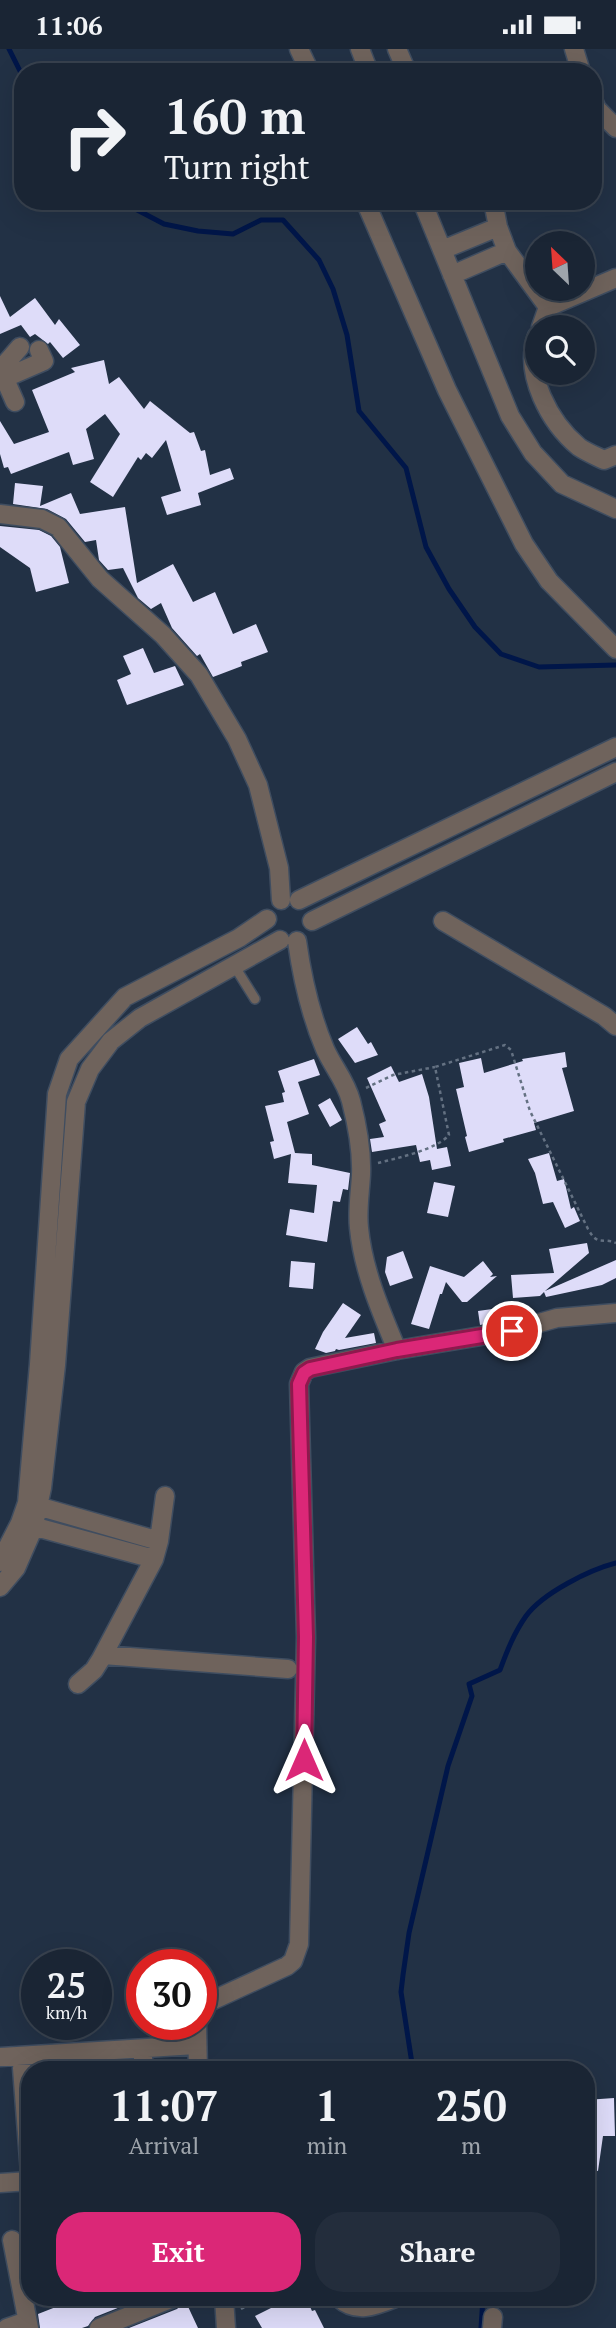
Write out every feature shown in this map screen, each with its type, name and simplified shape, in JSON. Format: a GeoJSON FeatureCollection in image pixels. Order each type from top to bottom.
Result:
{"type":"FeatureCollection","features":[{"type":"Feature","properties":{"kind":"street"},"geometry":{"type":"LineString","coordinates":[[602,114],[616,128]]}},
{"type":"Feature","properties":{"kind":"street"},"geometry":{"type":"LineString","coordinates":[[369,210],[437,368],[524,544],[549,582],[616,649]]}},
{"type":"Feature","properties":{"kind":"street"},"geometry":{"type":"LineString","coordinates":[[426,210],[510,416],[533,453],[562,484],[616,509]]}},
{"type":"Feature","properties":{"kind":"street"},"geometry":{"type":"LineString","coordinates":[[495,210],[506,251],[548,307]]}},
{"type":"Feature","properties":{"kind":"street"},"geometry":{"type":"LineString","coordinates":[[442,250],[498,227]]}},
{"type":"Feature","properties":{"kind":"street"},"geometry":{"type":"LineString","coordinates":[[452,275],[506,251]]}},
{"type":"Feature","properties":{"kind":"street"},"geometry":{"type":"LineString","coordinates":[[545,315],[548,307],[616,278]]}},
{"type":"Feature","properties":{"kind":"street"},"geometry":{"type":"LineString","coordinates":[[2,373],[20,347]]}},
{"type":"Feature","properties":{"kind":"street"},"geometry":{"type":"LineString","coordinates":[[2,373],[44,361],[39,350]]}},
{"type":"Feature","properties":{"kind":"street"},"geometry":{"type":"LineString","coordinates":[[2,373],[15,402]]}},
{"type":"Feature","properties":{"kind":"street"},"geometry":{"type":"LineString","coordinates":[[539,385],[545,407],[580,447],[604,460],[616,455]]}},
{"type":"Feature","properties":{"kind":"street"},"geometry":{"type":"LineString","coordinates":[[0,514],[42,519],[58,527],[100,579],[163,635],[199,675],[237,739],[258,785],[290,900],[310,912],[312,921]]}},
{"type":"Feature","properties":{"kind":"street"},"geometry":{"type":"LineString","coordinates":[[47,1364],[57,1094],[69,1059],[125,997],[239,938],[267,919],[274,904],[290,900],[616,747]]}},
{"type":"Feature","properties":{"kind":"street"},"geometry":{"type":"LineString","coordinates":[[0,1587],[16,1569],[33,1504],[76,1102],[90,1069],[111,1041],[140,1018],[235,967],[304,936],[312,921],[616,772]]}},
{"type":"Feature","properties":{"kind":"street"},"geometry":{"type":"LineString","coordinates":[[267,919],[273,936],[289,941],[323,1041],[349,1095],[358,1136],[361,1168],[358,1216],[361,1240],[380,1306],[397,1350]]}},
{"type":"Feature","properties":{"kind":"street"},"geometry":{"type":"LineString","coordinates":[[443,921],[604,1016],[616,1026]]}},
{"type":"Feature","properties":{"kind":"street"},"geometry":{"type":"LineString","coordinates":[[217,1998],[287,1966],[293,1961],[299,1944],[306,1637],[300,1380],[304,1373],[310,1369],[397,1350],[512,1331],[576,1315],[616,1314]]}},
{"type":"Feature","properties":{"kind":"street"},"geometry":{"type":"LineString","coordinates":[[78,1684],[93,1670],[103,1655],[154,1559],[165,1496]]}},
{"type":"Feature","properties":{"kind":"street"},"geometry":{"type":"LineString","coordinates":[[33,1504],[159,1541]]}},
{"type":"Feature","properties":{"kind":"street"},"geometry":{"type":"LineString","coordinates":[[27,1524],[154,1559]]}},
{"type":"Feature","properties":{"kind":"street"},"geometry":{"type":"LineString","coordinates":[[0,1562],[27,1524]]}},
{"type":"Feature","properties":{"kind":"street"},"geometry":{"type":"LineString","coordinates":[[103,1655],[288,1669]]}},
{"type":"Feature","properties":{"kind":"street"},"geometry":{"type":"LineString","coordinates":[[196,2040],[197,2061]]}},
{"type":"Feature","properties":{"kind":"street"},"geometry":{"type":"LineString","coordinates":[[0,2057],[196,2045]]}},
{"type":"Feature","properties":{"kind":"street"},"geometry":{"type":"LineString","coordinates":[[0,2183],[21,2182]]}},
{"type":"Feature","properties":{"kind":"street"},"geometry":{"type":"LineString","coordinates":[[12,2240],[21,2288]]}},
{"type":"Feature","properties":{"kind":"street"},"geometry":{"type":"LineString","coordinates":[[7,2328],[28,2325],[24,2306]]}},
{"type":"Feature","properties":{"kind":"street"},"geometry":{"type":"LineString","coordinates":[[99,2328],[153,2306]]}},
{"type":"Feature","properties":{"kind":"street"},"geometry":{"type":"LineString","coordinates":[[348,2306],[373,2306]]}},
{"type":"Feature","properties":{"kind":"lane"},"geometry":{"type":"LineString","coordinates":[[235,967],[255,999]]}},
{"type":"Feature","properties":{"kind":"path"},"geometry":{"type":"LineString","coordinates":[[349,1095],[393,1075],[435,1067],[496,1047],[507,1046],[511,1050],[530,1111],[588,1229],[593,1237],[601,1242],[611,1241],[616,1244]]}},
{"type":"Feature","properties":{"kind":"path"},"geometry":{"type":"LineString","coordinates":[[361,1168],[446,1140],[449,1135],[435,1067]]}},
{"type":"Feature","properties":{"kind":"path"},"geometry":{"type":"LineString","coordinates":[[226,2322],[251,2306]]}},
{"type":"Feature","properties":{"kind":"building"},"geometry":{"type":"Polygon","coordinates":[[[0,296],[10,317],[35,298],[55,325],[59,319],[80,345],[63,358],[50,342],[48,344],[35,334],[30,337],[21,325],[0,334],[0,296]]]}},
{"type":"Feature","properties":{"kind":"building"},"geometry":{"type":"Polygon","coordinates":[[[104,360],[109,384],[119,377],[144,409],[150,401],[190,433],[194,432],[201,451],[205,450],[210,475],[230,468],[234,479],[198,493],[201,505],[167,515],[161,497],[181,491],[166,440],[152,458],[146,453],[141,460],[138,457],[113,497],[90,482],[120,434],[105,414],[86,429],[94,459],[73,465],[69,452],[11,474],[8,467],[4,468],[0,454],[0,421],[14,444],[49,432],[32,390],[75,372],[71,368],[104,360]]]}},
{"type":"Feature","properties":{"kind":"building"},"geometry":{"type":"Polygon","coordinates":[[[15,483],[43,486],[40,506],[71,493],[80,514],[125,507],[137,583],[173,564],[193,602],[215,592],[233,634],[256,624],[268,652],[213,677],[200,654],[197,656],[172,628],[161,603],[151,609],[138,598],[123,568],[108,570],[99,560],[96,540],[85,542],[66,519],[47,509],[13,504],[15,483]]]}},
{"type":"Feature","properties":{"kind":"building"},"geometry":{"type":"Polygon","coordinates":[[[0,526],[39,530],[51,536],[60,547],[69,583],[36,592],[30,568],[0,547],[0,526]]]}},
{"type":"Feature","properties":{"kind":"building"},"geometry":{"type":"Polygon","coordinates":[[[143,648],[154,673],[175,666],[184,685],[127,705],[117,680],[131,674],[123,656],[143,648]]]}},
{"type":"Feature","properties":{"kind":"building"},"geometry":{"type":"Polygon","coordinates":[[[357,1027],[368,1044],[371,1042],[378,1055],[355,1063],[338,1039],[357,1027]]]}},
{"type":"Feature","properties":{"kind":"building"},"geometry":{"type":"Polygon","coordinates":[[[565,1052],[567,1067],[562,1068],[574,1111],[534,1123],[536,1130],[469,1152],[456,1089],[464,1087],[459,1063],[481,1058],[484,1073],[523,1061],[522,1059],[565,1052]]]}},
{"type":"Feature","properties":{"kind":"building"},"geometry":{"type":"Polygon","coordinates":[[[314,1059],[320,1075],[298,1082],[309,1114],[287,1122],[295,1153],[312,1154],[312,1165],[350,1173],[348,1190],[343,1189],[340,1202],[333,1201],[327,1242],[286,1235],[290,1209],[314,1213],[317,1185],[288,1183],[291,1154],[274,1159],[270,1142],[274,1141],[265,1106],[284,1102],[282,1093],[285,1092],[278,1071],[314,1059]]]}},
{"type":"Feature","properties":{"kind":"building"},"geometry":{"type":"Polygon","coordinates":[[[391,1066],[399,1082],[422,1074],[429,1097],[437,1149],[447,1147],[451,1166],[432,1170],[430,1160],[420,1162],[416,1145],[372,1152],[370,1139],[384,1137],[379,1124],[386,1121],[367,1078],[391,1066]]]}},
{"type":"Feature","properties":{"kind":"building"},"geometry":{"type":"Polygon","coordinates":[[[330,1098],[342,1120],[330,1127],[318,1105],[330,1098]]]}},
{"type":"Feature","properties":{"kind":"building"},"geometry":{"type":"Polygon","coordinates":[[[549,1153],[557,1181],[564,1179],[571,1209],[574,1207],[580,1221],[565,1228],[553,1202],[543,1204],[535,1173],[528,1159],[549,1153]]]}},
{"type":"Feature","properties":{"kind":"building"},"geometry":{"type":"Polygon","coordinates":[[[434,1182],[455,1186],[448,1217],[427,1213],[434,1182]]]}},
{"type":"Feature","properties":{"kind":"building"},"geometry":{"type":"Polygon","coordinates":[[[587,1243],[589,1253],[545,1291],[616,1260],[616,1278],[602,1285],[546,1297],[544,1292],[540,1296],[513,1298],[511,1275],[554,1273],[549,1249],[587,1243]]]}},
{"type":"Feature","properties":{"kind":"building"},"geometry":{"type":"Polygon","coordinates":[[[403,1251],[413,1278],[390,1286],[385,1272],[387,1257],[403,1251]]]}},
{"type":"Feature","properties":{"kind":"building"},"geometry":{"type":"Polygon","coordinates":[[[291,1261],[315,1263],[313,1289],[289,1287],[291,1261]]]}},
{"type":"Feature","properties":{"kind":"building"},"geometry":{"type":"Polygon","coordinates":[[[483,1261],[493,1274],[490,1277],[497,1276],[467,1302],[462,1302],[446,1282],[429,1329],[411,1324],[430,1266],[464,1277],[483,1261]]]}},
{"type":"Feature","properties":{"kind":"building"},"geometry":{"type":"Polygon","coordinates":[[[343,1303],[361,1315],[345,1338],[374,1333],[376,1343],[326,1353],[315,1349],[323,1332],[343,1303]]]}},
{"type":"Feature","properties":{"kind":"building"},"geometry":{"type":"Polygon","coordinates":[[[513,1306],[515,1318],[480,1325],[478,1311],[513,1306]]]}},
{"type":"Feature","properties":{"kind":"building"},"geometry":{"type":"Polygon","coordinates":[[[614,2098],[615,2136],[603,2136],[598,2171],[595,2170],[595,2099],[614,2098]]]}},
{"type":"Feature","properties":{"kind":"building"},"geometry":{"type":"Polygon","coordinates":[[[58,2306],[123,2306],[95,2317],[88,2326],[82,2328],[40,2328],[38,2314],[58,2306]]]}},
{"type":"Feature","properties":{"kind":"building"},"geometry":{"type":"Polygon","coordinates":[[[188,2306],[198,2328],[129,2328],[188,2306]]]}},
{"type":"Feature","properties":{"kind":"building"},"geometry":{"type":"Polygon","coordinates":[[[275,2306],[310,2306],[312,2311],[315,2310],[324,2328],[262,2328],[255,2316],[275,2306]]]}},
{"type":"Feature","properties":{"kind":"waterway"},"geometry":{"type":"LineString","coordinates":[[9,49],[16,63]]}},
{"type":"Feature","properties":{"kind":"waterway"},"geometry":{"type":"LineString","coordinates":[[137,210],[164,224],[233,234],[261,220],[283,220],[319,260],[333,289],[347,335],[359,411],[406,468],[426,547],[449,589],[475,627],[501,654],[539,667],[616,665]]}},
{"type":"Feature","properties":{"kind":"waterway"},"geometry":{"type":"LineString","coordinates":[[412,2061],[401,1992],[409,1933],[448,1766],[472,1696],[469,1684],[500,1670],[522,1622],[543,1599],[580,1577],[616,1563]]}},
{"type":"Feature","properties":{"kind":"waterway"},"geometry":{"type":"LineString","coordinates":[[481,2328],[482,2306]]}},
{"type":"Feature","properties":{"kind":"route"},"geometry":{"type":"LineString","coordinates":[[304,1760],[306,1637],[299,1384],[302,1376],[310,1369],[380,1353],[512,1331]]}}]}
